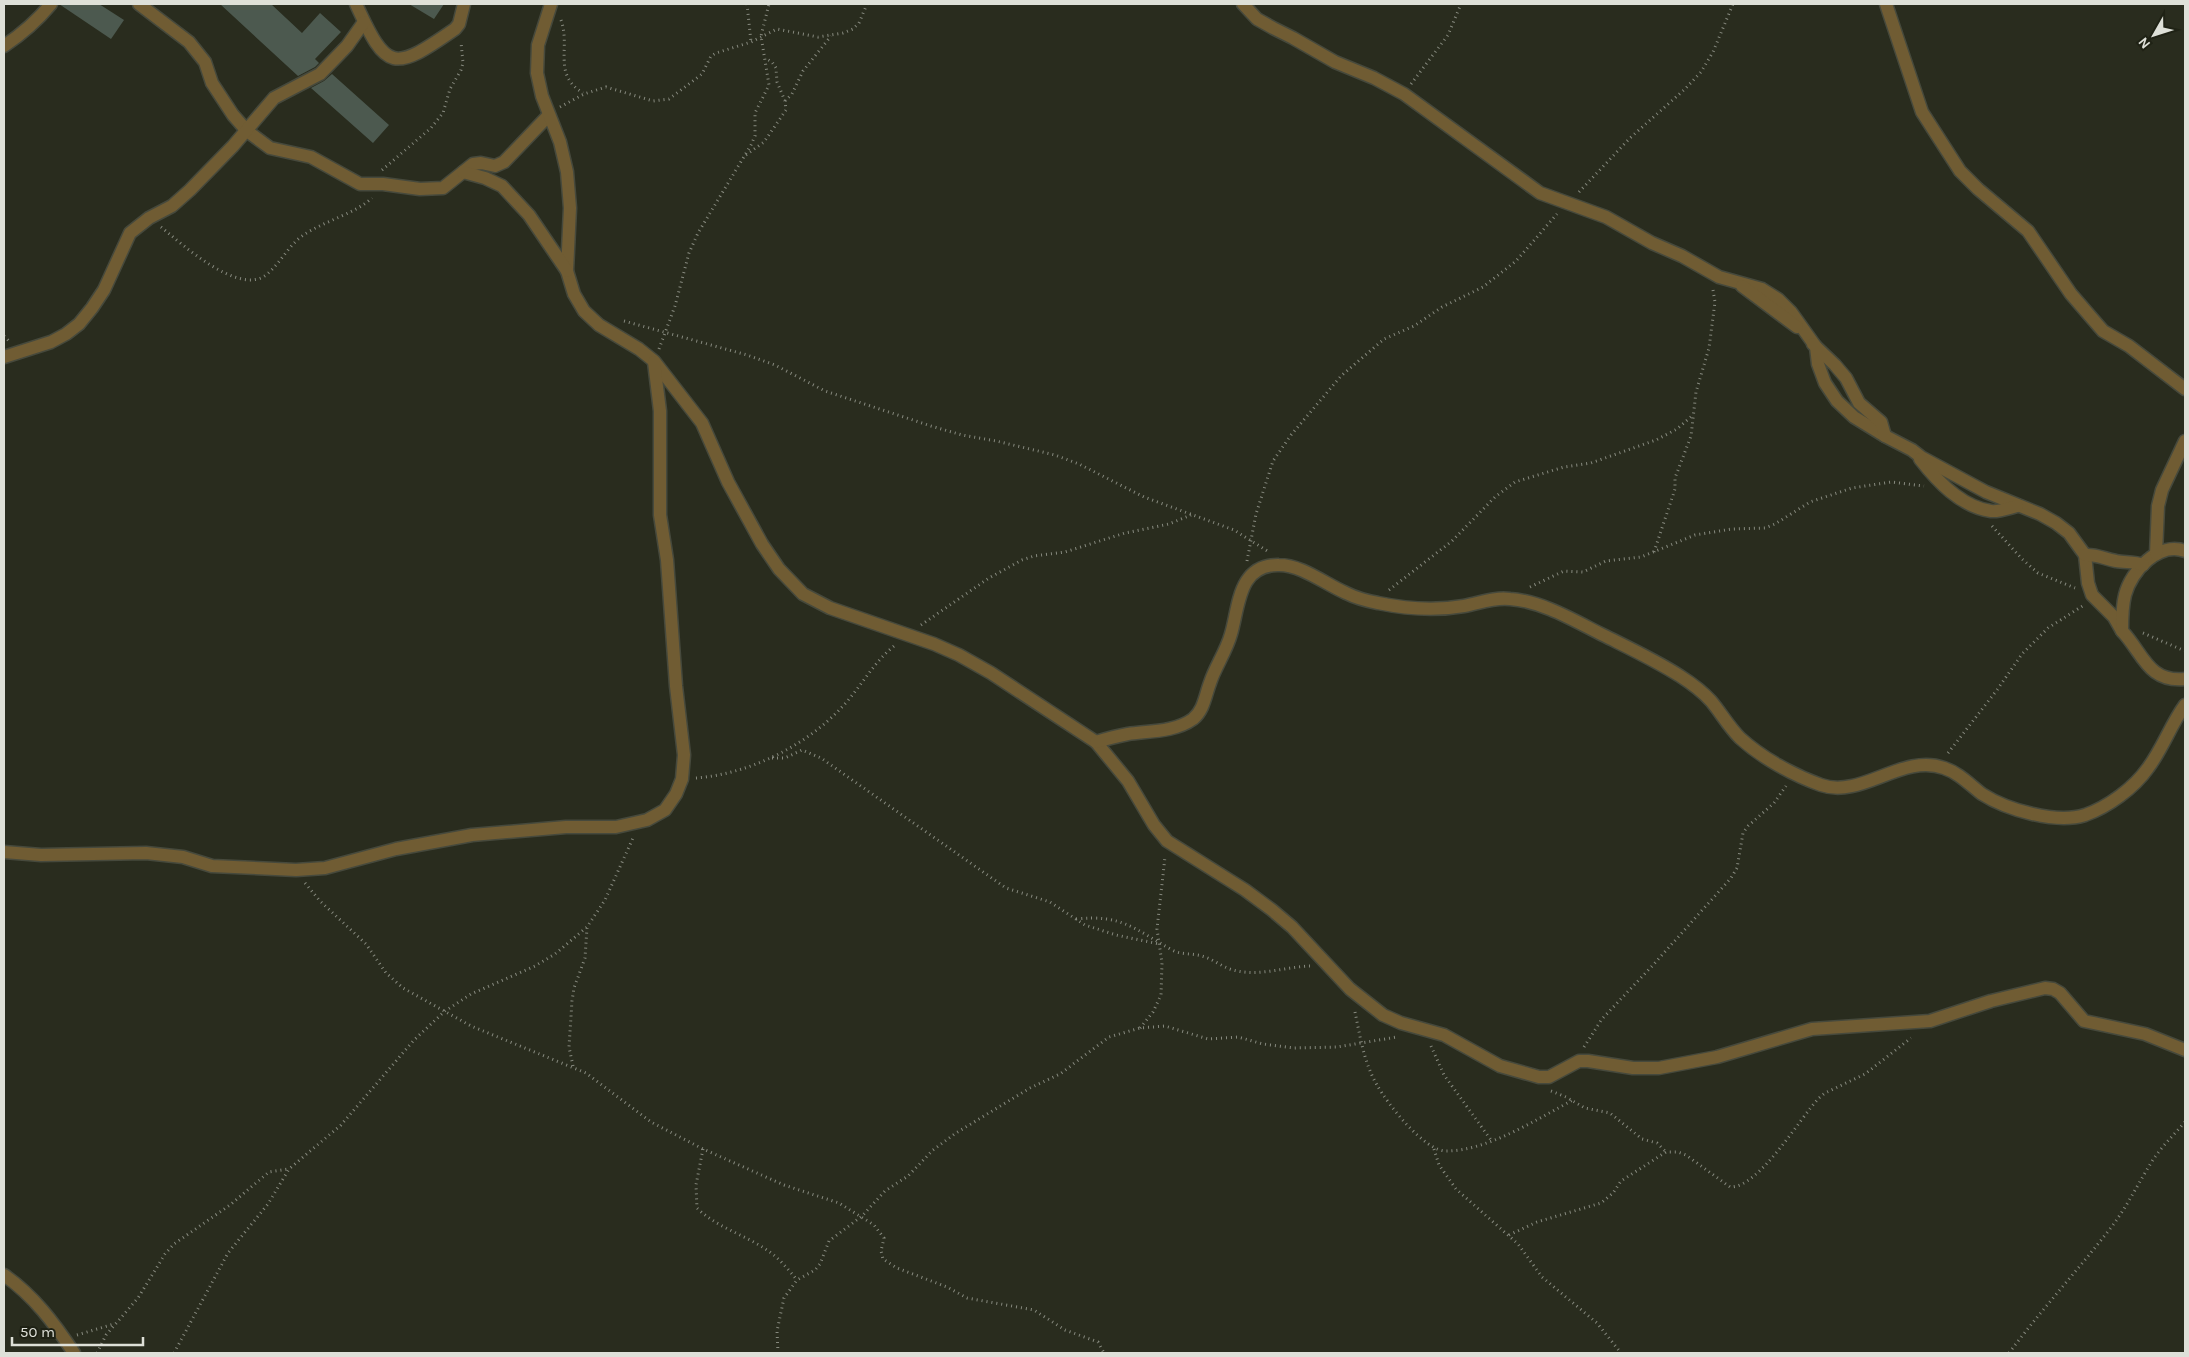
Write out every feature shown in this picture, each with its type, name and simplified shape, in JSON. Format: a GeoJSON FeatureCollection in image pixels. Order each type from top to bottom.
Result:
{"type":"FeatureCollection","features":[{"type":"Feature","properties":{"kind":"street"},"geometry":{"type":"LineString","coordinates":[[4,46],[22,34],[51,4]]}},
{"type":"Feature","properties":{"kind":"street"},"geometry":{"type":"LineString","coordinates":[[139,4],[176,30],[199,53],[221,98],[247,131],[270,148],[311,157],[349,179],[366,185],[383,184],[432,190],[443,188],[474,164],[481,163],[494,166],[504,162],[549,115]]}},
{"type":"Feature","properties":{"kind":"street"},"geometry":{"type":"LineString","coordinates":[[356,4],[378,48],[385,56],[393,60],[401,60],[410,56],[449,33],[459,24],[464,4]]}},
{"type":"Feature","properties":{"kind":"street"},"geometry":{"type":"LineString","coordinates":[[551,4],[538,45],[537,73],[542,96],[560,142],[566,172],[570,208],[567,271]]}},
{"type":"Feature","properties":{"kind":"street"},"geometry":{"type":"LineString","coordinates":[[1243,4],[1257,19],[1273,28],[1335,62],[1374,78],[1404,94],[1535,189],[1606,217],[1719,277],[1736,281],[1765,305],[1796,326],[1846,378],[1859,403],[1882,422],[1885,436]]}},
{"type":"Feature","properties":{"kind":"street"},"geometry":{"type":"LineString","coordinates":[[1886,4],[1922,112],[1960,171],[2028,232],[2071,294],[2103,331],[2129,346],[2185,389]]}},
{"type":"Feature","properties":{"kind":"street"},"geometry":{"type":"LineString","coordinates":[[4,357],[51,342],[79,324],[104,290],[130,233],[149,218],[172,206],[190,190],[247,131],[274,98],[320,74],[334,62],[364,22]]}},
{"type":"Feature","properties":{"kind":"street"},"geometry":{"type":"LineString","coordinates":[[463,172],[485,178],[502,186],[528,215],[567,271],[574,294],[584,310],[598,325],[640,349],[654,361],[702,422],[709,435],[720,466],[762,544],[791,583],[803,594],[830,608],[934,644],[991,673],[1096,742],[1128,781],[1154,825],[1167,841],[1231,881],[1272,910],[1292,927],[1350,989],[1384,1015],[1414,1027],[1429,1030],[1461,1044],[1500,1066],[1539,1077],[1554,1075],[1579,1061],[1633,1068],[1659,1068],[1717,1057],[1812,1028],[1930,1021],[2000,999],[2036,990],[2053,989],[2060,993],[2084,1021],[2145,1034],[2185,1050]]}},
{"type":"Feature","properties":{"kind":"street"},"geometry":{"type":"LineString","coordinates":[[1816,347],[1818,364],[1825,383],[1837,401],[1854,417],[1921,457],[1986,492],[2056,523],[2078,544],[2085,555],[2088,583],[2094,598],[2114,617],[2150,669],[2161,677],[2174,680],[2185,678]]}},
{"type":"Feature","properties":{"kind":"street"},"geometry":{"type":"LineString","coordinates":[[4,852],[41,855],[146,853],[183,857],[212,866],[296,870],[325,868],[396,849],[472,835],[566,827],[616,827],[647,820],[665,810],[676,794],[682,780],[684,755],[676,686],[667,560],[660,515],[660,411],[654,361]]}},
{"type":"Feature","properties":{"kind":"street"},"geometry":{"type":"LineString","coordinates":[[2156,554],[2160,498],[2185,440]]}},
{"type":"Feature","properties":{"kind":"street"},"geometry":{"type":"LineString","coordinates":[[1912,450],[1932,474],[1952,493],[1973,506],[1992,512],[2017,506]]}},
{"type":"Feature","properties":{"kind":"street"},"geometry":{"type":"LineString","coordinates":[[2122,631],[2125,594],[2131,580],[2143,565],[2156,554],[2167,549],[2185,551]]}},
{"type":"Feature","properties":{"kind":"street"},"geometry":{"type":"LineString","coordinates":[[2085,555],[2096,554],[2114,561],[2137,562],[2143,565]]}},
{"type":"Feature","properties":{"kind":"street"},"geometry":{"type":"LineString","coordinates":[[1096,742],[1182,725],[1200,712],[1214,670],[1232,632],[1240,591],[1249,577],[1271,565],[1282,564],[1297,568],[1350,595],[1410,609],[1443,609],[1507,598],[1547,609],[1658,663],[1699,690],[1709,699],[1739,737],[1753,748],[1800,776],[1822,786],[1838,789],[1905,769],[1938,766],[1961,776],[1981,792],[2011,808],[2034,814],[2063,818],[2082,816],[2117,798],[2148,770],[2185,704]]}},
{"type":"Feature","properties":{"kind":"street"},"geometry":{"type":"LineString","coordinates":[[4,1275],[33,1299],[74,1353]]}},
{"type":"Feature","properties":{"kind":"path"},"geometry":{"type":"LineString","coordinates":[[747,4],[751,42]]}},
{"type":"Feature","properties":{"kind":"path"},"geometry":{"type":"LineString","coordinates":[[666,333],[689,253],[698,233],[755,136],[756,113],[769,85],[761,36],[769,4]]}},
{"type":"Feature","properties":{"kind":"path"},"geometry":{"type":"LineString","coordinates":[[549,115],[584,94],[606,87],[653,100],[669,99],[702,74],[711,56],[716,53],[751,42],[777,29],[806,36],[832,35],[852,29],[864,15],[868,4]]}},
{"type":"Feature","properties":{"kind":"path"},"geometry":{"type":"LineString","coordinates":[[1404,94],[1448,35],[1462,4]]}},
{"type":"Feature","properties":{"kind":"path"},"geometry":{"type":"LineString","coordinates":[[1249,577],[1247,560],[1250,539],[1262,494],[1273,461],[1290,435],[1341,376],[1384,339],[1414,326],[1442,306],[1470,294],[1516,261],[1559,212],[1630,138],[1685,89],[1701,72],[1713,52],[1733,4]]}},
{"type":"Feature","properties":{"kind":"path"},"geometry":{"type":"LineString","coordinates":[[560,15],[565,37],[564,69],[572,85],[584,94]]}},
{"type":"Feature","properties":{"kind":"path"},"geometry":{"type":"LineString","coordinates":[[366,185],[431,128],[444,112],[450,89],[461,70],[463,62],[459,24]]}},
{"type":"Feature","properties":{"kind":"path"},"geometry":{"type":"LineString","coordinates":[[785,102],[792,94],[803,71],[832,35]]}},
{"type":"Feature","properties":{"kind":"path"},"geometry":{"type":"LineString","coordinates":[[745,155],[767,138],[774,125],[786,110],[777,82],[776,68],[772,62],[765,58]]}},
{"type":"Feature","properties":{"kind":"path"},"geometry":{"type":"LineString","coordinates":[[149,218],[209,264],[240,279],[250,281],[266,275],[296,241],[305,234],[333,219],[363,207],[376,195],[383,184]]}},
{"type":"Feature","properties":{"kind":"path"},"geometry":{"type":"LineString","coordinates":[[1654,552],[1675,489],[1675,478],[1691,436],[1699,379],[1710,341],[1715,302],[1711,286]]}},
{"type":"Feature","properties":{"kind":"path"},"geometry":{"type":"LineString","coordinates":[[615,318],[633,325],[747,355],[775,365],[825,391],[931,426],[962,435],[1055,455],[1079,464],[1144,497],[1234,530],[1269,552],[1282,564]]}},
{"type":"Feature","properties":{"kind":"path"},"geometry":{"type":"LineString","coordinates":[[1374,602],[1452,541],[1495,498],[1515,482],[1564,467],[1591,463],[1656,440],[1677,429],[1693,415]]}},
{"type":"Feature","properties":{"kind":"path"},"geometry":{"type":"LineString","coordinates":[[1507,598],[1564,571],[1583,572],[1599,563],[1641,557],[1695,535],[1716,531],[1765,528],[1775,524],[1810,502],[1852,488],[1891,482],[1927,487]]}},
{"type":"Feature","properties":{"kind":"path"},"geometry":{"type":"LineString","coordinates":[[1973,506],[2022,560],[2038,573],[2094,598]]}},
{"type":"Feature","properties":{"kind":"path"},"geometry":{"type":"LineString","coordinates":[[682,780],[715,777],[770,758],[824,724],[842,708],[880,659],[948,605],[1008,566],[1034,556],[1066,552],[1125,533],[1169,524],[1192,514]]}},
{"type":"Feature","properties":{"kind":"path"},"geometry":{"type":"LineString","coordinates":[[1938,766],[1997,690],[2022,654],[2048,628],[2094,598]]}},
{"type":"Feature","properties":{"kind":"path"},"geometry":{"type":"LineString","coordinates":[[2122,631],[2147,633],[2160,642],[2185,651]]}},
{"type":"Feature","properties":{"kind":"path"},"geometry":{"type":"LineString","coordinates":[[770,758],[785,758],[802,750],[821,758],[1006,888],[1050,902],[1085,925],[1116,935],[1159,942]]}},
{"type":"Feature","properties":{"kind":"path"},"geometry":{"type":"LineString","coordinates":[[1579,1061],[1590,1034],[1602,1018],[1654,964],[1730,878],[1736,868],[1740,840],[1748,826],[1768,810],[1785,787],[1800,776]]}},
{"type":"Feature","properties":{"kind":"path"},"geometry":{"type":"LineString","coordinates":[[174,1353],[228,1253],[268,1204],[289,1169],[341,1125],[366,1098],[397,1058],[445,1011],[471,994],[535,966],[561,949],[587,928],[605,900],[627,848],[647,820]]}},
{"type":"Feature","properties":{"kind":"path"},"geometry":{"type":"LineString","coordinates":[[1140,1028],[1153,1012],[1161,994],[1162,963],[1158,914],[1167,841]]}},
{"type":"Feature","properties":{"kind":"path"},"geometry":{"type":"LineString","coordinates":[[296,870],[320,901],[366,944],[392,980],[470,1026],[532,1052],[573,1066],[601,1083],[651,1122],[703,1149],[784,1185],[839,1203],[862,1216],[874,1225],[884,1238],[881,1252],[887,1262],[947,1286],[967,1298],[1034,1310],[1065,1330],[1098,1342],[1104,1353]]}},
{"type":"Feature","properties":{"kind":"path"},"geometry":{"type":"LineString","coordinates":[[1076,919],[1090,917],[1115,920],[1138,929],[1177,952],[1207,957],[1233,970],[1258,973],[1291,968],[1328,966]]}},
{"type":"Feature","properties":{"kind":"path"},"geometry":{"type":"LineString","coordinates":[[573,1066],[569,1047],[572,1001],[574,988],[586,958],[587,928]]}},
{"type":"Feature","properties":{"kind":"path"},"geometry":{"type":"LineString","coordinates":[[1350,989],[1362,1043],[1376,1084],[1404,1120],[1423,1141],[1434,1149],[1444,1152],[1458,1150],[1491,1140],[1528,1124],[1573,1100]]}},
{"type":"Feature","properties":{"kind":"path"},"geometry":{"type":"LineString","coordinates":[[1539,1077],[1545,1087],[1552,1092],[1573,1100],[1585,1108],[1610,1113],[1642,1139],[1658,1143],[1666,1152],[1686,1155],[1730,1187],[1743,1185],[1764,1167],[1819,1098],[1865,1074],[1930,1021]]}},
{"type":"Feature","properties":{"kind":"path"},"geometry":{"type":"LineString","coordinates":[[778,1353],[777,1332],[784,1298],[797,1280],[815,1270],[820,1264],[829,1241],[862,1216],[880,1195],[908,1176],[933,1150],[956,1133],[1030,1088],[1060,1074],[1109,1037],[1140,1028],[1165,1026],[1195,1036],[1214,1039],[1238,1037],[1263,1044],[1294,1048],[1336,1047],[1398,1037],[1414,1027]]}},
{"type":"Feature","properties":{"kind":"path"},"geometry":{"type":"LineString","coordinates":[[1429,1030],[1432,1050],[1437,1062],[1491,1140]]}},
{"type":"Feature","properties":{"kind":"path"},"geometry":{"type":"LineString","coordinates":[[2009,1353],[2037,1315],[2113,1225],[2125,1209],[2151,1162],[2185,1122]]}},
{"type":"Feature","properties":{"kind":"path"},"geometry":{"type":"LineString","coordinates":[[703,1149],[696,1185],[697,1208],[712,1220],[771,1253],[797,1280]]}},
{"type":"Feature","properties":{"kind":"path"},"geometry":{"type":"LineString","coordinates":[[1434,1149],[1439,1165],[1447,1179],[1509,1235],[1525,1251],[1542,1277],[1597,1323],[1621,1353]]}},
{"type":"Feature","properties":{"kind":"path"},"geometry":{"type":"LineString","coordinates":[[1509,1235],[1537,1222],[1601,1203],[1613,1193],[1621,1181],[1666,1152]]}},
{"type":"Feature","properties":{"kind":"path"},"geometry":{"type":"LineString","coordinates":[[97,1353],[115,1324],[138,1298],[165,1254],[174,1244],[230,1205],[269,1172],[289,1169]]}},
{"type":"Feature","properties":{"kind":"path"},"geometry":{"type":"LineString","coordinates":[[64,1338],[115,1324]]}},
{"type":"Feature","properties":{"kind":"building"},"geometry":{"type":"Polygon","coordinates":[[[59,4],[99,4],[124,20],[111,39],[59,4]]]}},
{"type":"Feature","properties":{"kind":"building"},"geometry":{"type":"Polygon","coordinates":[[[220,4],[271,4],[302,33],[320,13],[341,32],[315,59],[319,63],[298,76],[220,4]]]}},
{"type":"Feature","properties":{"kind":"building"},"geometry":{"type":"Polygon","coordinates":[[[409,4],[444,4],[434,19],[409,4]]]}},
{"type":"Feature","properties":{"kind":"building"},"geometry":{"type":"Polygon","coordinates":[[[332,74],[389,125],[373,143],[311,88],[332,74]]]}}]}
